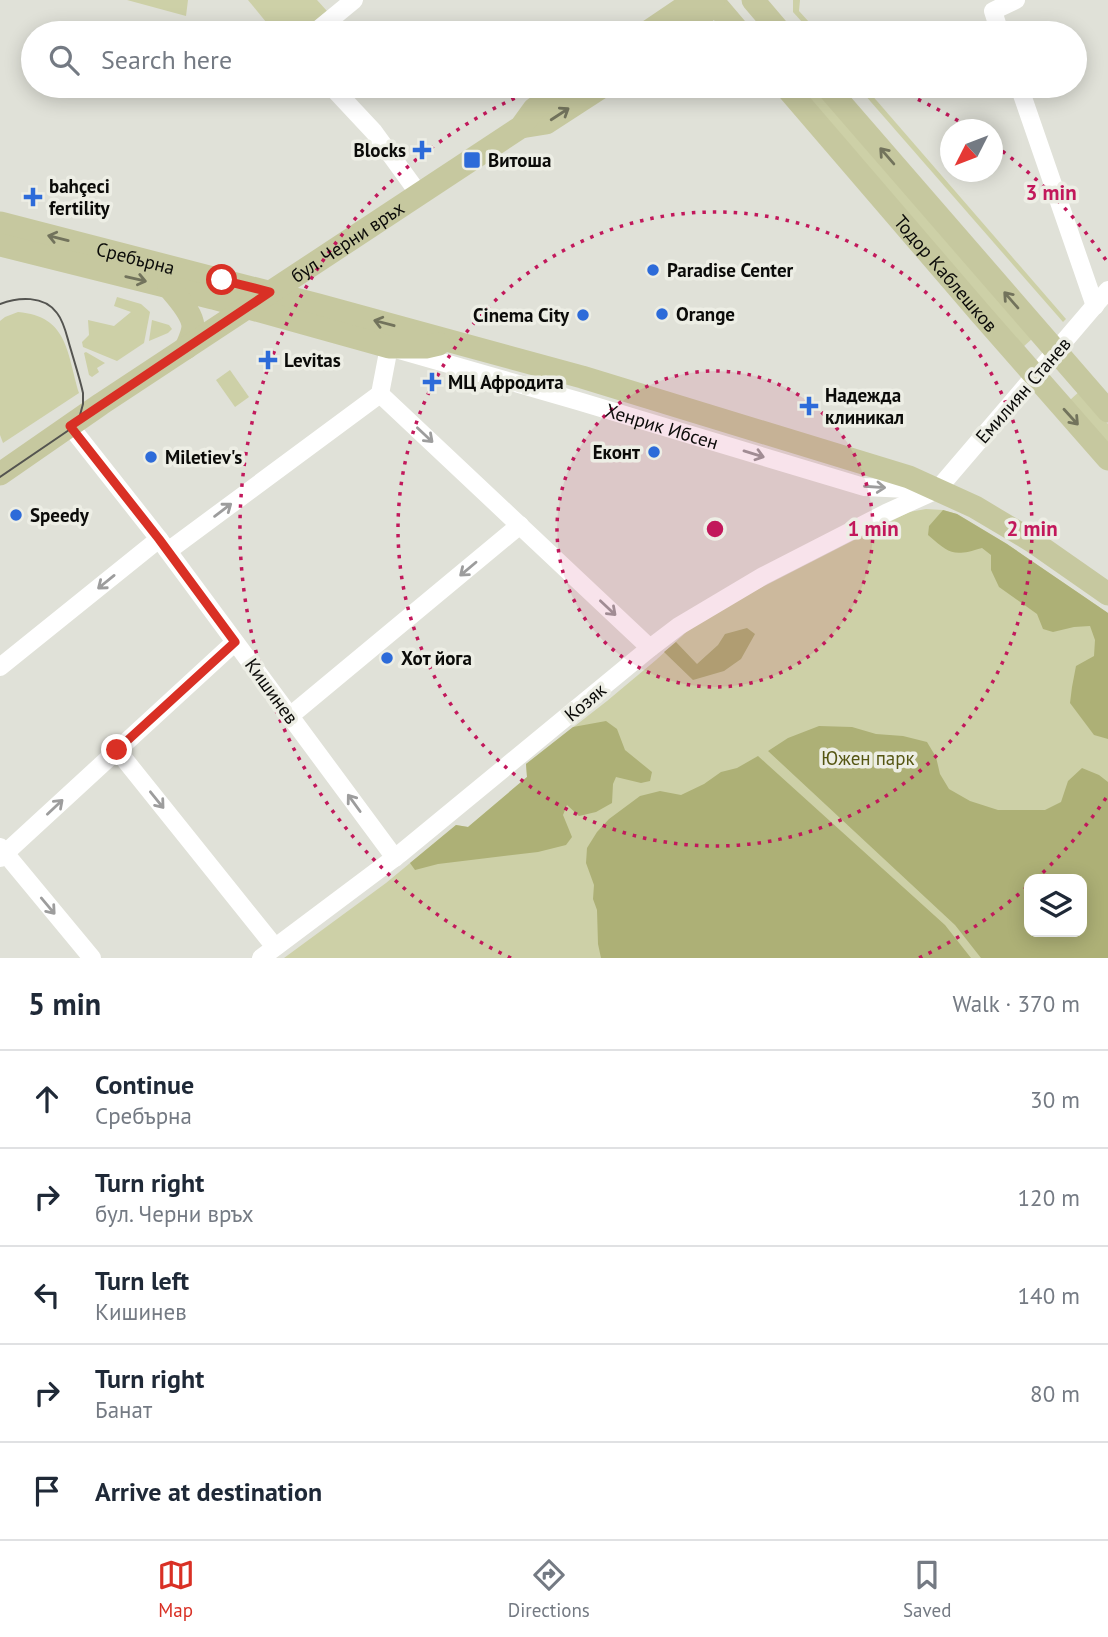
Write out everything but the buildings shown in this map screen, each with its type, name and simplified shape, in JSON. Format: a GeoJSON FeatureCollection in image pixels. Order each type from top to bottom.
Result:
{"type":"FeatureCollection","features":[{"type":"Feature","properties":{"kind":"main road"},"geometry":{"type":"LineString","coordinates":[[664,21],[683,8],[713,0]]}},
{"type":"Feature","properties":{"kind":"main road"},"geometry":{"type":"LineString","coordinates":[[698,21],[713,0]]}},
{"type":"Feature","properties":{"kind":"main road"},"geometry":{"type":"LineString","coordinates":[[713,0],[730,21]]}},
{"type":"Feature","properties":{"kind":"main road"},"geometry":{"type":"LineString","coordinates":[[752,0],[770,21]]}},
{"type":"Feature","properties":{"kind":"main road","name":"бул. Черни връх"},"geometry":{"type":"LineString","coordinates":[[0,474],[522,127],[534,109],[550,98]]}},
{"type":"Feature","properties":{"kind":"main road","name":"бул. Черни връх"},"geometry":{"type":"LineString","coordinates":[[522,127],[546,123],[585,98]]}},
{"type":"Feature","properties":{"kind":"main road","name":"Тодор Каблешков"},"geometry":{"type":"LineString","coordinates":[[795,98],[1108,459]]}},
{"type":"Feature","properties":{"kind":"main road","name":"Тодор Каблешков"},"geometry":{"type":"LineString","coordinates":[[836,98],[1108,411]]}},
{"type":"Feature","properties":{"kind":"main road","name":"Сребърна"},"geometry":{"type":"LineString","coordinates":[[0,223],[270,292]]}},
{"type":"Feature","properties":{"kind":"main road","name":"Сребърна"},"geometry":{"type":"LineString","coordinates":[[0,245],[248,307]]}},
{"type":"Feature","properties":{"kind":"main road"},"geometry":{"type":"LineString","coordinates":[[169,287],[192,322],[187,348]]}},
{"type":"Feature","properties":{"kind":"main road","name":"Хенрик Ибсен"},"geometry":{"type":"LineString","coordinates":[[270,292],[582,377],[909,477],[975,508],[1032,541],[1108,594]]}},
{"type":"Feature","properties":{"kind":"main road","name":"Хенрик Ибсен"},"geometry":{"type":"LineString","coordinates":[[248,307],[389,347],[426,347],[449,341]]}},
{"type":"Feature","properties":{"kind":"street"},"geometry":{"type":"LineString","coordinates":[[329,21],[355,0]]}},
{"type":"Feature","properties":{"kind":"street"},"geometry":{"type":"LineString","coordinates":[[996,21],[993,11],[1016,0]]}},
{"type":"Feature","properties":{"kind":"street"},"geometry":{"type":"LineString","coordinates":[[342,98],[374,132],[419,194]]}},
{"type":"Feature","properties":{"kind":"street"},"geometry":{"type":"LineString","coordinates":[[1022,98],[1095,306]]}},
{"type":"Feature","properties":{"kind":"street","name":"Емилиян Станев"},"geometry":{"type":"LineString","coordinates":[[937,490],[1108,290]]}},
{"type":"Feature","properties":{"kind":"street"},"geometry":{"type":"LineString","coordinates":[[0,667],[164,545],[380,394],[389,347]]}},
{"type":"Feature","properties":{"kind":"street","name":"Хенрик Ибсен"},"geometry":{"type":"LineString","coordinates":[[389,347],[864,487],[937,490]]}},
{"type":"Feature","properties":{"kind":"street"},"geometry":{"type":"LineString","coordinates":[[380,394],[650,648]]}},
{"type":"Feature","properties":{"kind":"street","name":"Кишинев"},"geometry":{"type":"LineString","coordinates":[[70,426],[164,545],[395,858]]}},
{"type":"Feature","properties":{"kind":"street","name":"Козяк"},"geometry":{"type":"LineString","coordinates":[[268,953],[395,858],[650,648],[690,619],[763,576],[937,490]]}},
{"type":"Feature","properties":{"kind":"street"},"geometry":{"type":"LineString","coordinates":[[290,716],[520,525]]}},
{"type":"Feature","properties":{"kind":"street"},"geometry":{"type":"LineString","coordinates":[[92,958],[2,853],[235,642]]}},
{"type":"Feature","properties":{"kind":"street"},"geometry":{"type":"LineString","coordinates":[[117,750],[268,953]]}},
{"type":"Feature","properties":{"kind":"green space"},"geometry":{"type":"Polygon","coordinates":[[[127,0],[188,0],[186,16],[127,0]]]}},
{"type":"Feature","properties":{"kind":"green space"},"geometry":{"type":"Polygon","coordinates":[[[248,0],[317,0],[327,11],[315,21],[265,21],[248,0]]]}},
{"type":"Feature","properties":{"kind":"green space"},"geometry":{"type":"Polygon","coordinates":[[[793,0],[800,0],[799,11],[808,21],[801,21],[793,12],[793,0]]]}},
{"type":"Feature","properties":{"kind":"green space"},"geometry":{"type":"Polygon","coordinates":[[[806,98],[825,98],[1033,338],[1023,347],[806,98]]]}},
{"type":"Feature","properties":{"kind":"green space"},"geometry":{"type":"Polygon","coordinates":[[[867,98],[874,98],[940,174],[940,181],[867,98]]]}},
{"type":"Feature","properties":{"kind":"green space"},"geometry":{"type":"Polygon","coordinates":[[[941,182],[947,182],[1066,319],[1063,322],[941,182]]]}},
{"type":"Feature","properties":{"kind":"green space"},"geometry":{"type":"Polygon","coordinates":[[[117,297],[141,304],[150,312],[144,343],[117,361],[83,347],[82,342],[89,335],[88,320],[114,326],[131,312],[114,306],[117,297]]]}},
{"type":"Feature","properties":{"kind":"green space"},"geometry":{"type":"Polygon","coordinates":[[[18,312],[34,315],[56,329],[68,351],[79,393],[3,443],[0,435],[0,321],[18,312]]]}},
{"type":"Feature","properties":{"kind":"green space"},"geometry":{"type":"Polygon","coordinates":[[[152,320],[169,325],[172,329],[149,341],[152,320]]]}},
{"type":"Feature","properties":{"kind":"green space"},"geometry":{"type":"Polygon","coordinates":[[[84,353],[105,363],[97,368],[99,372],[92,377],[89,375],[84,353]]]}},
{"type":"Feature","properties":{"kind":"green space"},"geometry":{"type":"Polygon","coordinates":[[[230,370],[249,397],[235,407],[216,380],[230,370]]]}},
{"type":"Feature","properties":{"kind":"green space"},"geometry":{"type":"Polygon","coordinates":[[[1080,391],[1108,424],[1108,443],[1070,400],[1080,391]]]}},
{"type":"Feature","properties":{"kind":"green space","name":"Южен парк"},"geometry":{"type":"Polygon","coordinates":[[[926,509],[957,514],[1007,544],[1108,613],[1108,958],[284,958],[386,883],[456,825],[468,827],[527,777],[526,764],[607,701],[695,624],[909,512],[926,509]]]}},
{"type":"Feature","properties":{"kind":"green space"},"geometry":{"type":"Polygon","coordinates":[[[943,510],[957,514],[1007,544],[1108,613],[1108,739],[1094,735],[1070,703],[1076,666],[1094,656],[1095,640],[1090,626],[1053,632],[1043,629],[1037,614],[999,587],[991,570],[991,555],[982,548],[952,552],[928,535],[929,526],[943,510]]]}},
{"type":"Feature","properties":{"kind":"green space"},"geometry":{"type":"Polygon","coordinates":[[[747,628],[755,634],[741,659],[724,671],[693,680],[664,652],[676,642],[697,664],[718,645],[725,634],[747,628]]]}},
{"type":"Feature","properties":{"kind":"green space"},"geometry":{"type":"Polygon","coordinates":[[[606,721],[617,729],[625,750],[652,772],[650,781],[641,783],[616,777],[612,803],[596,812],[579,816],[567,805],[563,815],[572,837],[566,845],[538,852],[438,864],[415,870],[410,863],[456,825],[468,827],[527,777],[526,764],[573,727],[606,721]]]}},
{"type":"Feature","properties":{"kind":"green space"},"geometry":{"type":"Polygon","coordinates":[[[819,726],[852,727],[876,734],[903,736],[927,742],[949,789],[970,801],[998,810],[1045,810],[1061,802],[1068,781],[1082,768],[1099,775],[1108,782],[1108,958],[981,958],[955,925],[768,751],[788,738],[819,726]]]}},
{"type":"Feature","properties":{"kind":"green space"},"geometry":{"type":"Polygon","coordinates":[[[758,756],[945,925],[971,958],[601,958],[597,910],[593,899],[594,885],[586,863],[587,848],[597,832],[609,819],[640,796],[660,791],[681,795],[721,772],[737,768],[758,756]]]}},
{"type":"Feature","properties":{"kind":"tram line"},"geometry":{"type":"LineString","coordinates":[[0,304],[30,299],[52,307],[64,326],[83,393],[80,415],[69,430],[0,477]]}},
{"type":"Feature","properties":{"kind":"place","name":"Blocks"},"geometry":{"type":"Point","coordinates":[422,150]}},
{"type":"Feature","properties":{"kind":"place","name":"Витоша"},"geometry":{"type":"Point","coordinates":[472,160]}},
{"type":"Feature","properties":{"kind":"place","name":"bahçeci fertility"},"geometry":{"type":"Point","coordinates":[33,197]}},
{"type":"Feature","properties":{"kind":"place","name":"Paradise Center"},"geometry":{"type":"Point","coordinates":[653,270]}},
{"type":"Feature","properties":{"kind":"place","name":"Orange"},"geometry":{"type":"Point","coordinates":[662,314]}},
{"type":"Feature","properties":{"kind":"place","name":"Cinema City"},"geometry":{"type":"Point","coordinates":[583,315]}},
{"type":"Feature","properties":{"kind":"place","name":"Levitas"},"geometry":{"type":"Point","coordinates":[268,360]}},
{"type":"Feature","properties":{"kind":"place","name":"МЦ Афродита"},"geometry":{"type":"Point","coordinates":[432,382]}},
{"type":"Feature","properties":{"kind":"place","name":"Надежда клиникал"},"geometry":{"type":"Point","coordinates":[809,406]}},
{"type":"Feature","properties":{"kind":"place","name":"Еконт"},"geometry":{"type":"Point","coordinates":[654,452]}},
{"type":"Feature","properties":{"kind":"place","name":"Miletiev's"},"geometry":{"type":"Point","coordinates":[151,457]}},
{"type":"Feature","properties":{"kind":"place","name":"Speedy"},"geometry":{"type":"Point","coordinates":[16,515]}},
{"type":"Feature","properties":{"kind":"place","name":"Хот йога"},"geometry":{"type":"Point","coordinates":[387,658]}},
{"type":"Feature","properties":{"kind":"route"},"geometry":{"type":"LineString","coordinates":[[117,750],[235,642],[159,539],[70,426],[270,292],[222,280]]}}]}
